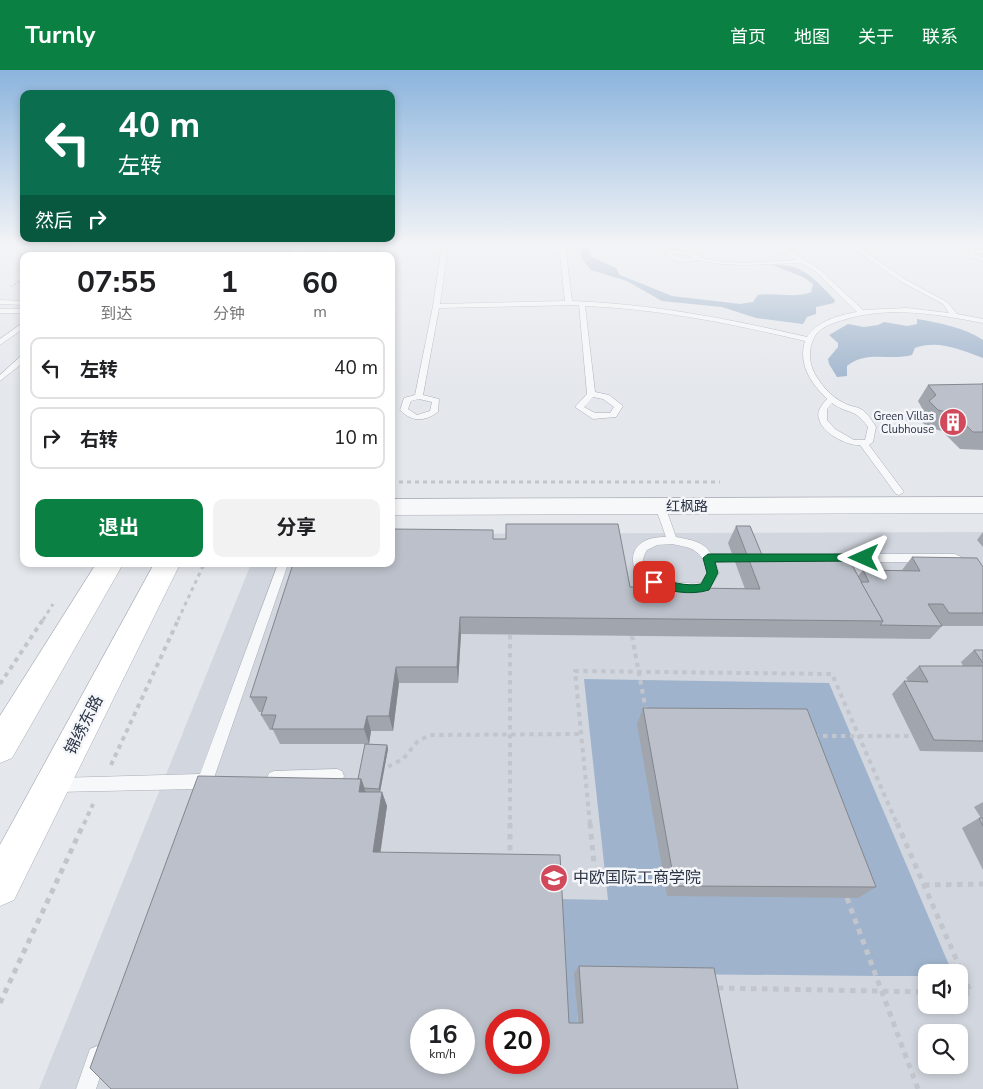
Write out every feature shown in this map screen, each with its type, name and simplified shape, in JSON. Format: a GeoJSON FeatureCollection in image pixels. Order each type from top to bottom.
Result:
{"type":"FeatureCollection","features":[{"type":"Feature","properties":{"kind":"main road"},"geometry":{"type":"LineString","coordinates":[[0,747],[108,567]]}},
{"type":"Feature","properties":{"kind":"main road","name":"锦绣东路"},"geometry":{"type":"LineString","coordinates":[[0,886],[165,567]]}},
{"type":"Feature","properties":{"kind":"street","name":"红枫路"},"geometry":{"type":"LineString","coordinates":[[395,492],[983,492]]}},
{"type":"Feature","properties":{"kind":"street","name":"红枫路"},"geometry":{"type":"LineString","coordinates":[[395,507],[983,505]]}},
{"type":"Feature","properties":{"kind":"lane"},"geometry":{"type":"LineString","coordinates":[[419,396],[438,293]]}},
{"type":"Feature","properties":{"kind":"lane"},"geometry":{"type":"LineString","coordinates":[[568,293],[569,304]]}},
{"type":"Feature","properties":{"kind":"lane"},"geometry":{"type":"LineString","coordinates":[[840,293],[860,312]]}},
{"type":"Feature","properties":{"kind":"lane"},"geometry":{"type":"LineString","coordinates":[[926,293],[945,303],[956,316]]}},
{"type":"Feature","properties":{"kind":"lane"},"geometry":{"type":"LineString","coordinates":[[0,302],[20,303]]}},
{"type":"Feature","properties":{"kind":"lane"},"geometry":{"type":"LineString","coordinates":[[582,305],[591,394]]}},
{"type":"Feature","properties":{"kind":"lane"},"geometry":{"type":"LineString","coordinates":[[436,306],[616,305],[678,312],[809,340]]}},
{"type":"Feature","properties":{"kind":"lane"},"geometry":{"type":"LineString","coordinates":[[832,398],[823,409],[822,420],[832,431],[852,442],[869,442],[872,427],[860,413],[839,404],[824,391],[808,368],[806,352],[810,336],[821,326],[860,312],[904,309],[983,321]]}},
{"type":"Feature","properties":{"kind":"lane"},"geometry":{"type":"LineString","coordinates":[[0,311],[20,311]]}},
{"type":"Feature","properties":{"kind":"lane"},"geometry":{"type":"LineString","coordinates":[[0,343],[20,327]]}},
{"type":"Feature","properties":{"kind":"lane"},"geometry":{"type":"LineString","coordinates":[[0,379],[20,361]]}},
{"type":"Feature","properties":{"kind":"lane"},"geometry":{"type":"LineString","coordinates":[[0,369],[11,369]]}},
{"type":"Feature","properties":{"kind":"lane"},"geometry":{"type":"LineString","coordinates":[[862,442],[899,492]]}},
{"type":"Feature","properties":{"kind":"lane"},"geometry":{"type":"LineString","coordinates":[[660,506],[672,540]]}},
{"type":"Feature","properties":{"kind":"lane"},"geometry":{"type":"LineString","coordinates":[[672,540],[693,544],[704,551],[713,573],[705,587],[694,589],[654,582],[641,571],[638,558],[643,547],[655,541],[672,540]]}},
{"type":"Feature","properties":{"kind":"lane"},"geometry":{"type":"LineString","coordinates":[[708,558],[757,558]]}},
{"type":"Feature","properties":{"kind":"lane"},"geometry":{"type":"LineString","coordinates":[[825,558],[955,558],[976,568],[983,574]]}},
{"type":"Feature","properties":{"kind":"lane"},"geometry":{"type":"LineString","coordinates":[[195,808],[282,567]]}},
{"type":"Feature","properties":{"kind":"lane"},"geometry":{"type":"LineString","coordinates":[[262,779],[337,776]]}},
{"type":"Feature","properties":{"kind":"lane"},"geometry":{"type":"LineString","coordinates":[[52,786],[224,780]]}},
{"type":"Feature","properties":{"kind":"lane"},"geometry":{"type":"LineString","coordinates":[[86,1089],[101,1045]]}},
{"type":"Feature","properties":{"kind":"path"},"geometry":{"type":"LineString","coordinates":[[395,482],[724,482]]}},
{"type":"Feature","properties":{"kind":"path"},"geometry":{"type":"LineString","coordinates":[[0,684],[58,596]]}},
{"type":"Feature","properties":{"kind":"path"},"geometry":{"type":"LineString","coordinates":[[510,635],[510,866]]}},
{"type":"Feature","properties":{"kind":"path"},"geometry":{"type":"LineString","coordinates":[[632,636],[647,715]]}},
{"type":"Feature","properties":{"kind":"path"},"geometry":{"type":"LineString","coordinates":[[594,864],[575,671],[832,674],[958,964]]}},
{"type":"Feature","properties":{"kind":"path"},"geometry":{"type":"LineString","coordinates":[[337,776],[384,771],[403,759],[418,741],[430,735],[581,734]]}},
{"type":"Feature","properties":{"kind":"path"},"geometry":{"type":"LineString","coordinates":[[807,736],[913,736]]}},
{"type":"Feature","properties":{"kind":"path"},"geometry":{"type":"LineString","coordinates":[[923,885],[983,884]]}},
{"type":"Feature","properties":{"kind":"path"},"geometry":{"type":"LineString","coordinates":[[847,898],[918,1089]]}},
{"type":"Feature","properties":{"kind":"path"},"geometry":{"type":"LineString","coordinates":[[718,988],[918,992]]}},
{"type":"Feature","properties":{"kind":"shaded area","name":"中欧国际工商学院"},"geometry":{"type":"Polygon","coordinates":[[[983,532],[983,1089],[39,1089],[250,567],[395,567],[395,534],[983,532]]]}},
{"type":"Feature","properties":{"kind":"water"},"geometry":{"type":"Polygon","coordinates":[[[647,293],[663,293],[672,296],[740,304],[753,302],[758,295],[771,294],[798,295],[809,293],[828,293],[835,300],[834,303],[816,307],[816,314],[807,317],[803,324],[756,318],[722,307],[662,301],[647,293]]]}},
{"type":"Feature","properties":{"kind":"water"},"geometry":{"type":"Polygon","coordinates":[[[917,319],[959,329],[983,340],[983,358],[949,347],[932,345],[915,348],[912,355],[904,357],[862,358],[847,366],[847,376],[837,377],[829,364],[828,359],[838,347],[838,343],[829,335],[848,324],[864,327],[884,322],[907,326],[917,324],[917,319]]]}},
{"type":"Feature","properties":{"kind":"water"},"geometry":{"type":"Polygon","coordinates":[[[584,679],[829,683],[949,964],[918,964],[918,976],[575,973],[578,1028],[565,1027],[559,899],[608,900],[584,679]]]}},
{"type":"Feature","properties":{"kind":"building"},"geometry":{"type":"Polygon","coordinates":[[[983,383],[983,432],[973,432],[954,414],[938,410],[929,401],[936,395],[928,385],[983,383]]]}},
{"type":"Feature","properties":{"kind":"building"},"geometry":{"type":"Polygon","coordinates":[[[506,524],[618,524],[630,587],[760,589],[736,526],[750,526],[762,555],[847,556],[883,621],[460,617],[457,667],[396,667],[389,716],[367,716],[364,729],[272,729],[276,715],[261,715],[267,697],[250,697],[292,567],[395,567],[395,529],[493,530],[493,539],[506,539],[506,524]]]}},
{"type":"Feature","properties":{"kind":"building"},"geometry":{"type":"Polygon","coordinates":[[[912,557],[977,558],[983,567],[983,613],[949,613],[943,604],[928,604],[942,626],[880,625],[883,621],[861,582],[869,582],[863,570],[920,571],[912,557]]]}},
{"type":"Feature","properties":{"kind":"building"},"geometry":{"type":"Polygon","coordinates":[[[974,650],[983,650],[983,663],[974,650]]]}},
{"type":"Feature","properties":{"kind":"building"},"geometry":{"type":"Polygon","coordinates":[[[919,666],[983,666],[983,741],[934,740],[904,681],[928,682],[919,666]]]}},
{"type":"Feature","properties":{"kind":"building"},"geometry":{"type":"Polygon","coordinates":[[[643,708],[807,709],[876,887],[675,886],[643,708]]]}},
{"type":"Feature","properties":{"kind":"building"},"geometry":{"type":"Polygon","coordinates":[[[365,744],[387,745],[379,789],[364,788],[361,779],[358,779],[365,744]]]}},
{"type":"Feature","properties":{"kind":"building"},"geometry":{"type":"Polygon","coordinates":[[[198,776],[361,779],[359,792],[382,792],[373,852],[560,855],[569,1023],[583,1023],[579,966],[714,968],[738,1089],[111,1089],[90,1068],[198,776]]]}},
{"type":"Feature","properties":{"kind":"building"},"geometry":{"type":"Polygon","coordinates":[[[979,818],[983,818],[983,826],[979,818]]]}},
{"type":"Feature","properties":{"kind":"place","name":"Green Villas Clubhouse"},"geometry":{"type":"Point","coordinates":[953,422]}},
{"type":"Feature","properties":{"kind":"place","name":"中欧国际工商学院"},"geometry":{"type":"Point","coordinates":[554,878]}},
{"type":"Feature","properties":{"kind":"route"},"geometry":{"type":"LineString","coordinates":[[654,582],[694,589],[705,587],[713,573],[708,558],[864,558]]}}]}
